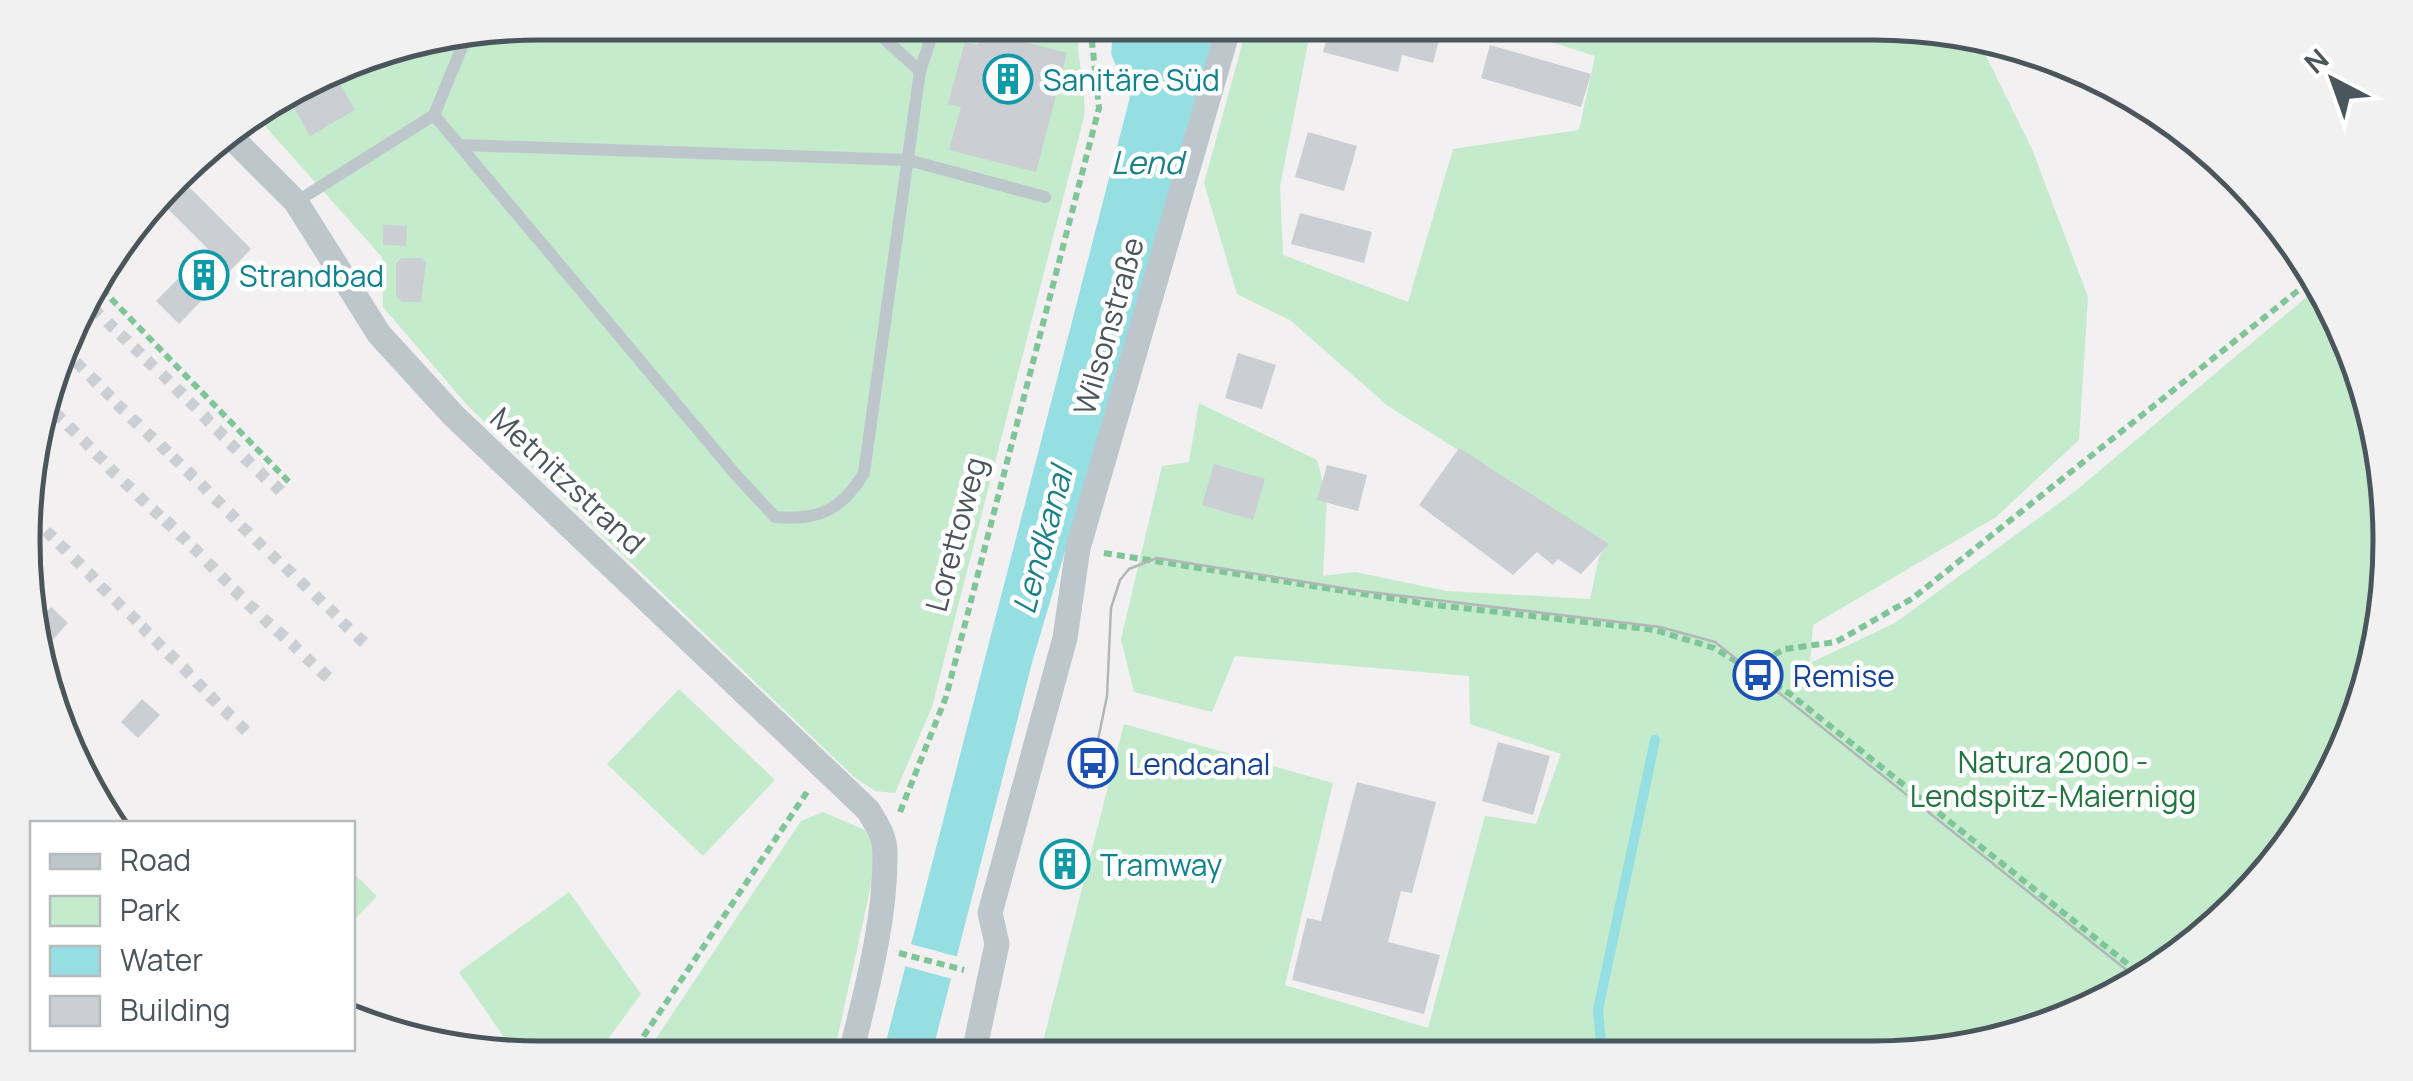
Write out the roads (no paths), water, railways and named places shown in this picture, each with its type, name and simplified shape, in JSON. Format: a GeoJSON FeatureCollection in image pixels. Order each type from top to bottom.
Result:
{"type":"FeatureCollection","features":[{"type":"Feature","properties":{"kind":"street","name":"Wilsonstraße"},"geometry":{"type":"LineString","coordinates":[[976,1041],[997,944],[990,913],[1065,638],[1078,548],[1225,40]]}},
{"type":"Feature","properties":{"kind":"street","name":"Metnitzstrand"},"geometry":{"type":"LineString","coordinates":[[237,143],[296,202],[379,334],[453,415],[868,810],[886,850],[871,968],[854,1041]]}},
{"type":"Feature","properties":{"kind":"lane"},"geometry":{"type":"LineString","coordinates":[[887,40],[920,71]]}},
{"type":"Feature","properties":{"kind":"lane"},"geometry":{"type":"LineString","coordinates":[[434,115],[736,475],[775,517],[802,520],[831,512],[850,497],[864,473],[920,71],[930,40]]}},
{"type":"Feature","properties":{"kind":"lane"},"geometry":{"type":"LineString","coordinates":[[296,202],[434,115],[462,46]]}},
{"type":"Feature","properties":{"kind":"lane"},"geometry":{"type":"LineString","coordinates":[[460,145],[908,160],[1045,197]]}},
{"type":"Feature","properties":{"kind":"water","name":"Lend"},"geometry":{"type":"Polygon","coordinates":[[[1112,40],[1217,40],[1033,659],[935,1041],[886,1041],[1130,97],[1111,54],[1112,40]]]}},
{"type":"Feature","properties":{"kind":"waterway"},"geometry":{"type":"LineString","coordinates":[[1601,1041],[1598,1010],[1655,740]]}},
{"type":"Feature","properties":{"kind":"tram line"},"geometry":{"type":"LineString","coordinates":[[1088,788],[1107,696],[1111,608],[1120,580],[1129,569],[1157,558],[1361,591],[1660,627],[1715,642],[2128,971]]}},
{"type":"Feature","properties":{"kind":"place","name":"Sanitäre Süd"},"geometry":{"type":"Point","coordinates":[1008,79]}},
{"type":"Feature","properties":{"kind":"place","name":"Strandbad"},"geometry":{"type":"Point","coordinates":[204,275]}},
{"type":"Feature","properties":{"kind":"place","name":"Remise"},"geometry":{"type":"Point","coordinates":[1758,675]}},
{"type":"Feature","properties":{"kind":"place","name":"Lendcanal"},"geometry":{"type":"Point","coordinates":[1093,763]}},
{"type":"Feature","properties":{"kind":"place","name":"Tramway"},"geometry":{"type":"Point","coordinates":[1065,864]}},
{"type":"Feature","properties":{"kind":"water label","name":"Lendkanal"},"geometry":{"type":"Point","coordinates":[1042,540]}},
{"type":"Feature","properties":{"kind":"park label","name":"Natura 2000 - Lendspitz-Maiernigg"},"geometry":{"type":"Point","coordinates":[2053,778]}}]}
